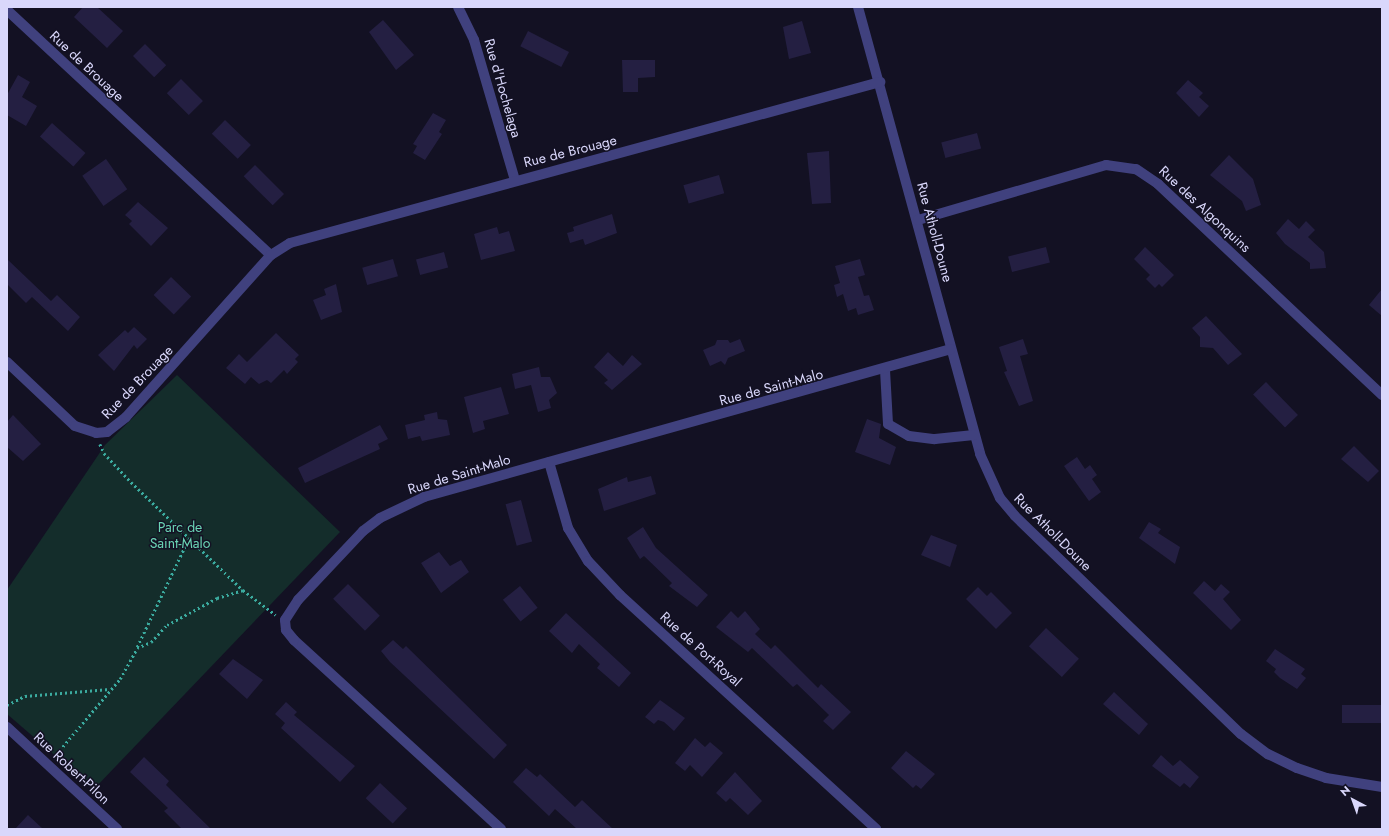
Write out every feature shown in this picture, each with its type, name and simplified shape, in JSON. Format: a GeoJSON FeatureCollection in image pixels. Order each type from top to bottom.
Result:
{"type":"FeatureCollection","features":[{"type":"Feature","properties":{"kind":"street","name":"Rue d'Hochelaga"},"geometry":{"type":"LineString","coordinates":[[458,7],[474,40],[515,180]]}},
{"type":"Feature","properties":{"kind":"street","name":"Rue Atholl-Doune"},"geometry":{"type":"LineString","coordinates":[[858,7],[918,220],[974,435],[989,477],[1015,516],[1241,734],[1268,754],[1297,768],[1326,778],[1382,787]]}},
{"type":"Feature","properties":{"kind":"street","name":"Rue de Brouage"},"geometry":{"type":"LineString","coordinates":[[7,10],[271,255]]}},
{"type":"Feature","properties":{"kind":"street","name":"Rue de Brouage"},"geometry":{"type":"LineString","coordinates":[[7,362],[66,418],[96,434],[107,432],[126,417],[271,255],[290,243],[334,229],[880,82]]}},
{"type":"Feature","properties":{"kind":"street","name":"Rue des Algonquins"},"geometry":{"type":"LineString","coordinates":[[918,220],[1106,165],[1136,169],[1158,184],[1382,395]]}},
{"type":"Feature","properties":{"kind":"street","name":"Rue de Saint-Malo"},"geometry":{"type":"LineString","coordinates":[[285,620],[303,594],[380,518],[424,497],[885,370],[951,349]]}},
{"type":"Feature","properties":{"kind":"street"},"geometry":{"type":"LineString","coordinates":[[885,370],[888,424],[910,436],[935,439],[974,435]]}},
{"type":"Feature","properties":{"kind":"street","name":"Rue de Port-Royal"},"geometry":{"type":"LineString","coordinates":[[549,462],[568,528],[588,561],[620,595],[876,829]]}},
{"type":"Feature","properties":{"kind":"street"},"geometry":{"type":"LineString","coordinates":[[285,620],[286,630],[294,640],[501,829]]}},
{"type":"Feature","properties":{"kind":"street","name":"Rue Robert-Pilon"},"geometry":{"type":"LineString","coordinates":[[7,727],[117,829]]}},
{"type":"Feature","properties":{"kind":"path"},"geometry":{"type":"LineString","coordinates":[[96,434],[104,453],[189,538],[268,612],[285,620]]}},
{"type":"Feature","properties":{"kind":"path"},"geometry":{"type":"LineString","coordinates":[[48,764],[110,689],[137,648],[189,538]]}},
{"type":"Feature","properties":{"kind":"path"},"geometry":{"type":"LineString","coordinates":[[137,648],[151,642],[167,625],[217,598],[243,590]]}},
{"type":"Feature","properties":{"kind":"path"},"geometry":{"type":"LineString","coordinates":[[7,705],[25,696],[110,689]]}},
{"type":"Feature","properties":{"kind":"green space","name":"Parc de Saint-Malo"},"geometry":{"type":"Polygon","coordinates":[[[177,375],[340,532],[94,789],[7,714],[7,590],[105,445],[177,375]]]}},
{"type":"Feature","properties":{"kind":"building"},"geometry":{"type":"Polygon","coordinates":[[[83,7],[97,7],[123,31],[107,48],[74,17],[83,7]]]}},
{"type":"Feature","properties":{"kind":"building"},"geometry":{"type":"Polygon","coordinates":[[[383,20],[414,55],[396,70],[369,32],[383,20]]]}},
{"type":"Feature","properties":{"kind":"building"},"geometry":{"type":"Polygon","coordinates":[[[802,21],[811,53],[789,59],[783,27],[802,21]]]}},
{"type":"Feature","properties":{"kind":"building"},"geometry":{"type":"Polygon","coordinates":[[[528,31],[569,52],[561,67],[520,46],[528,31]]]}},
{"type":"Feature","properties":{"kind":"building"},"geometry":{"type":"Polygon","coordinates":[[[145,44],[166,65],[154,77],[133,56],[145,44]]]}},
{"type":"Feature","properties":{"kind":"building"},"geometry":{"type":"Polygon","coordinates":[[[622,60],[655,60],[655,77],[638,78],[638,92],[623,92],[622,60]]]}},
{"type":"Feature","properties":{"kind":"building"},"geometry":{"type":"Polygon","coordinates":[[[18,75],[30,82],[22,97],[37,106],[26,126],[7,115],[7,95],[18,75]]]}},
{"type":"Feature","properties":{"kind":"building"},"geometry":{"type":"Polygon","coordinates":[[[181,79],[203,101],[189,115],[167,93],[181,79]]]}},
{"type":"Feature","properties":{"kind":"building"},"geometry":{"type":"Polygon","coordinates":[[[1188,80],[1203,93],[1199,97],[1209,106],[1199,117],[1176,93],[1188,80]]]}},
{"type":"Feature","properties":{"kind":"building"},"geometry":{"type":"Polygon","coordinates":[[[433,113],[446,120],[439,132],[442,134],[425,160],[413,153],[417,146],[413,144],[433,113]]]}},
{"type":"Feature","properties":{"kind":"building"},"geometry":{"type":"Polygon","coordinates":[[[225,120],[251,145],[238,159],[212,134],[225,120]]]}},
{"type":"Feature","properties":{"kind":"building"},"geometry":{"type":"Polygon","coordinates":[[[52,123],[85,153],[73,166],[40,136],[52,123]]]}},
{"type":"Feature","properties":{"kind":"building"},"geometry":{"type":"Polygon","coordinates":[[[977,133],[981,148],[945,158],[941,143],[977,133]]]}},
{"type":"Feature","properties":{"kind":"building"},"geometry":{"type":"Polygon","coordinates":[[[829,151],[831,203],[812,204],[807,153],[829,151]]]}},
{"type":"Feature","properties":{"kind":"building"},"geometry":{"type":"Polygon","coordinates":[[[1229,155],[1253,179],[1261,205],[1246,211],[1242,201],[1210,175],[1229,155]]]}},
{"type":"Feature","properties":{"kind":"building"},"geometry":{"type":"Polygon","coordinates":[[[106,159],[127,189],[103,206],[82,176],[106,159]]]}},
{"type":"Feature","properties":{"kind":"building"},"geometry":{"type":"Polygon","coordinates":[[[255,165],[284,194],[273,205],[244,176],[255,165]]]}},
{"type":"Feature","properties":{"kind":"building"},"geometry":{"type":"Polygon","coordinates":[[[719,175],[724,193],[689,203],[683,185],[719,175]]]}},
{"type":"Feature","properties":{"kind":"building"},"geometry":{"type":"Polygon","coordinates":[[[138,202],[168,228],[151,246],[129,224],[132,221],[125,215],[138,202]]]}},
{"type":"Feature","properties":{"kind":"building"},"geometry":{"type":"Polygon","coordinates":[[[612,214],[617,233],[585,245],[583,239],[570,243],[567,233],[574,231],[573,227],[612,214]]]}},
{"type":"Feature","properties":{"kind":"building"},"geometry":{"type":"Polygon","coordinates":[[[1288,219],[1299,229],[1306,221],[1315,230],[1308,237],[1324,252],[1326,268],[1310,269],[1310,263],[1285,244],[1276,233],[1288,219]]]}},
{"type":"Feature","properties":{"kind":"building"},"geometry":{"type":"Polygon","coordinates":[[[497,227],[499,234],[509,231],[515,251],[481,260],[474,234],[497,227]]]}},
{"type":"Feature","properties":{"kind":"building"},"geometry":{"type":"Polygon","coordinates":[[[1046,247],[1050,263],[1012,272],[1008,256],[1046,247]]]}},
{"type":"Feature","properties":{"kind":"building"},"geometry":{"type":"Polygon","coordinates":[[[1145,247],[1174,275],[1162,287],[1159,284],[1155,288],[1146,279],[1150,275],[1134,259],[1145,247]]]}},
{"type":"Feature","properties":{"kind":"building"},"geometry":{"type":"Polygon","coordinates":[[[444,252],[448,267],[420,275],[416,260],[444,252]]]}},
{"type":"Feature","properties":{"kind":"building"},"geometry":{"type":"Polygon","coordinates":[[[7,259],[51,301],[57,295],[80,317],[68,331],[32,297],[26,303],[7,284],[7,259]]]}},
{"type":"Feature","properties":{"kind":"building"},"geometry":{"type":"Polygon","coordinates":[[[393,259],[398,276],[367,285],[362,268],[393,259]]]}},
{"type":"Feature","properties":{"kind":"building"},"geometry":{"type":"Polygon","coordinates":[[[860,259],[865,275],[858,277],[864,296],[869,295],[874,310],[858,315],[856,308],[848,311],[843,294],[837,297],[834,285],[840,283],[835,266],[860,259]]]}},
{"type":"Feature","properties":{"kind":"building"},"geometry":{"type":"Polygon","coordinates":[[[171,277],[191,296],[174,314],[154,295],[171,277]]]}},
{"type":"Feature","properties":{"kind":"building"},"geometry":{"type":"Polygon","coordinates":[[[336,284],[342,312],[321,320],[313,300],[326,295],[324,289],[336,284]]]}},
{"type":"Feature","properties":{"kind":"building"},"geometry":{"type":"Polygon","coordinates":[[[1382,289],[1382,316],[1369,305],[1382,289]]]}},
{"type":"Feature","properties":{"kind":"building"},"geometry":{"type":"Polygon","coordinates":[[[1206,316],[1242,354],[1228,365],[1213,348],[1200,347],[1200,337],[1192,328],[1206,316]]]}},
{"type":"Feature","properties":{"kind":"building"},"geometry":{"type":"Polygon","coordinates":[[[134,327],[147,339],[137,349],[134,345],[114,371],[98,355],[125,330],[128,333],[134,327]]]}},
{"type":"Feature","properties":{"kind":"building"},"geometry":{"type":"Polygon","coordinates":[[[276,333],[299,355],[295,359],[298,362],[287,374],[284,370],[271,383],[267,380],[259,384],[251,377],[245,384],[226,368],[239,354],[247,362],[276,333]]]}},
{"type":"Feature","properties":{"kind":"building"},"geometry":{"type":"Polygon","coordinates":[[[740,339],[745,351],[728,358],[725,365],[721,361],[710,366],[703,350],[715,345],[717,340],[728,340],[730,343],[740,339]]]}},
{"type":"Feature","properties":{"kind":"building"},"geometry":{"type":"Polygon","coordinates":[[[1023,339],[1028,354],[1020,356],[1033,401],[1019,406],[1004,372],[1007,371],[999,347],[1023,339]]]}},
{"type":"Feature","properties":{"kind":"building"},"geometry":{"type":"Polygon","coordinates":[[[608,352],[623,366],[632,355],[642,364],[612,390],[604,383],[608,380],[594,367],[608,352]]]}},
{"type":"Feature","properties":{"kind":"building"},"geometry":{"type":"Polygon","coordinates":[[[539,367],[541,377],[550,377],[557,393],[549,400],[551,408],[538,412],[531,385],[515,389],[512,374],[539,367]]]}},
{"type":"Feature","properties":{"kind":"building"},"geometry":{"type":"Polygon","coordinates":[[[1266,382],[1298,415],[1285,428],[1253,395],[1266,382]]]}},
{"type":"Feature","properties":{"kind":"building"},"geometry":{"type":"Polygon","coordinates":[[[501,387],[509,414],[483,421],[485,429],[473,433],[464,397],[501,387]]]}},
{"type":"Feature","properties":{"kind":"building"},"geometry":{"type":"Polygon","coordinates":[[[437,412],[438,419],[447,420],[450,435],[422,441],[420,436],[408,439],[405,425],[425,420],[424,415],[437,412]]]}},
{"type":"Feature","properties":{"kind":"building"},"geometry":{"type":"Polygon","coordinates":[[[13,415],[41,444],[23,461],[7,447],[7,422],[13,415]]]}},
{"type":"Feature","properties":{"kind":"building"},"geometry":{"type":"Polygon","coordinates":[[[867,419],[881,424],[879,438],[896,447],[890,465],[855,452],[867,419]]]}},
{"type":"Feature","properties":{"kind":"building"},"geometry":{"type":"Polygon","coordinates":[[[380,425],[388,439],[378,444],[380,449],[305,483],[298,468],[380,425]]]}},
{"type":"Feature","properties":{"kind":"building"},"geometry":{"type":"Polygon","coordinates":[[[1354,446],[1379,471],[1368,482],[1341,459],[1354,446]]]}},
{"type":"Feature","properties":{"kind":"building"},"geometry":{"type":"Polygon","coordinates":[[[1077,457],[1085,469],[1090,465],[1097,475],[1092,479],[1101,492],[1089,501],[1064,466],[1077,457]]]}},
{"type":"Feature","properties":{"kind":"building"},"geometry":{"type":"Polygon","coordinates":[[[651,476],[656,494],[604,511],[598,489],[627,477],[628,482],[651,476]]]}},
{"type":"Feature","properties":{"kind":"building"},"geometry":{"type":"Polygon","coordinates":[[[521,500],[532,542],[517,546],[506,504],[521,500]]]}},
{"type":"Feature","properties":{"kind":"building"},"geometry":{"type":"Polygon","coordinates":[[[1149,522],[1161,529],[1158,533],[1180,547],[1175,564],[1139,538],[1149,522]]]}},
{"type":"Feature","properties":{"kind":"building"},"geometry":{"type":"Polygon","coordinates":[[[643,527],[656,548],[708,595],[697,607],[669,586],[672,583],[644,556],[640,559],[627,538],[643,527]]]}},
{"type":"Feature","properties":{"kind":"building"},"geometry":{"type":"Polygon","coordinates":[[[931,535],[957,545],[950,567],[921,555],[931,535]]]}},
{"type":"Feature","properties":{"kind":"building"},"geometry":{"type":"Polygon","coordinates":[[[439,552],[450,566],[461,560],[469,572],[441,593],[421,563],[439,552]]]}},
{"type":"Feature","properties":{"kind":"building"},"geometry":{"type":"Polygon","coordinates":[[[1204,581],[1215,591],[1221,584],[1230,592],[1223,599],[1241,620],[1231,630],[1193,593],[1204,581]]]}},
{"type":"Feature","properties":{"kind":"building"},"geometry":{"type":"Polygon","coordinates":[[[348,584],[380,616],[365,631],[333,599],[348,584]]]}},
{"type":"Feature","properties":{"kind":"building"},"geometry":{"type":"Polygon","coordinates":[[[520,586],[538,608],[521,622],[503,600],[520,586]]]}},
{"type":"Feature","properties":{"kind":"building"},"geometry":{"type":"Polygon","coordinates":[[[978,587],[987,596],[991,592],[1012,613],[996,629],[966,599],[978,587]]]}},
{"type":"Feature","properties":{"kind":"building"},"geometry":{"type":"Polygon","coordinates":[[[731,611],[738,618],[745,611],[760,629],[755,634],[771,649],[775,645],[818,688],[821,684],[851,712],[833,730],[823,721],[829,715],[797,684],[793,687],[752,648],[748,652],[716,627],[731,611]]]}},
{"type":"Feature","properties":{"kind":"building"},"geometry":{"type":"Polygon","coordinates":[[[566,613],[631,673],[619,687],[597,668],[600,664],[579,644],[572,653],[549,631],[566,613]]]}},
{"type":"Feature","properties":{"kind":"building"},"geometry":{"type":"Polygon","coordinates":[[[1046,628],[1079,659],[1062,677],[1029,646],[1046,628]]]}},
{"type":"Feature","properties":{"kind":"building"},"geometry":{"type":"Polygon","coordinates":[[[393,640],[403,649],[406,646],[507,745],[494,759],[390,662],[381,651],[393,640]]]}},
{"type":"Feature","properties":{"kind":"building"},"geometry":{"type":"Polygon","coordinates":[[[1275,649],[1305,669],[1301,674],[1306,678],[1297,689],[1280,678],[1274,672],[1276,669],[1266,661],[1275,649]]]}},
{"type":"Feature","properties":{"kind":"building"},"geometry":{"type":"Polygon","coordinates":[[[233,659],[263,680],[247,699],[219,674],[233,659]]]}},
{"type":"Feature","properties":{"kind":"building"},"geometry":{"type":"Polygon","coordinates":[[[1114,692],[1148,724],[1139,735],[1103,704],[1114,692]]]}},
{"type":"Feature","properties":{"kind":"building"},"geometry":{"type":"Polygon","coordinates":[[[660,700],[685,718],[674,731],[664,722],[658,720],[654,724],[645,717],[660,700]]]}},
{"type":"Feature","properties":{"kind":"building"},"geometry":{"type":"Polygon","coordinates":[[[286,702],[297,712],[294,715],[355,766],[340,782],[281,728],[285,723],[275,714],[286,702]]]}},
{"type":"Feature","properties":{"kind":"building"},"geometry":{"type":"Polygon","coordinates":[[[1342,705],[1382,705],[1382,723],[1342,723],[1342,705]]]}},
{"type":"Feature","properties":{"kind":"building"},"geometry":{"type":"Polygon","coordinates":[[[695,738],[705,747],[710,742],[723,753],[702,777],[690,765],[685,771],[675,763],[695,738]]]}},
{"type":"Feature","properties":{"kind":"building"},"geometry":{"type":"Polygon","coordinates":[[[906,751],[935,774],[921,789],[916,785],[913,788],[891,768],[906,751]]]}},
{"type":"Feature","properties":{"kind":"building"},"geometry":{"type":"Polygon","coordinates":[[[1161,755],[1173,766],[1180,760],[1199,777],[1190,788],[1184,783],[1180,787],[1152,766],[1161,755]]]}},
{"type":"Feature","properties":{"kind":"building"},"geometry":{"type":"Polygon","coordinates":[[[144,757],[169,781],[166,785],[211,829],[182,829],[164,811],[168,808],[130,772],[144,757]]]}},
{"type":"Feature","properties":{"kind":"building"},"geometry":{"type":"Polygon","coordinates":[[[526,768],[537,777],[540,774],[575,807],[582,800],[613,829],[577,829],[555,809],[549,816],[513,782],[526,768]]]}},
{"type":"Feature","properties":{"kind":"building"},"geometry":{"type":"Polygon","coordinates":[[[735,772],[762,801],[748,815],[730,798],[726,802],[716,793],[735,772]]]}},
{"type":"Feature","properties":{"kind":"building"},"geometry":{"type":"Polygon","coordinates":[[[380,783],[407,808],[393,824],[366,798],[380,783]]]}},
{"type":"Feature","properties":{"kind":"building"},"geometry":{"type":"Polygon","coordinates":[[[28,815],[43,829],[15,829],[28,815]]]}}]}
